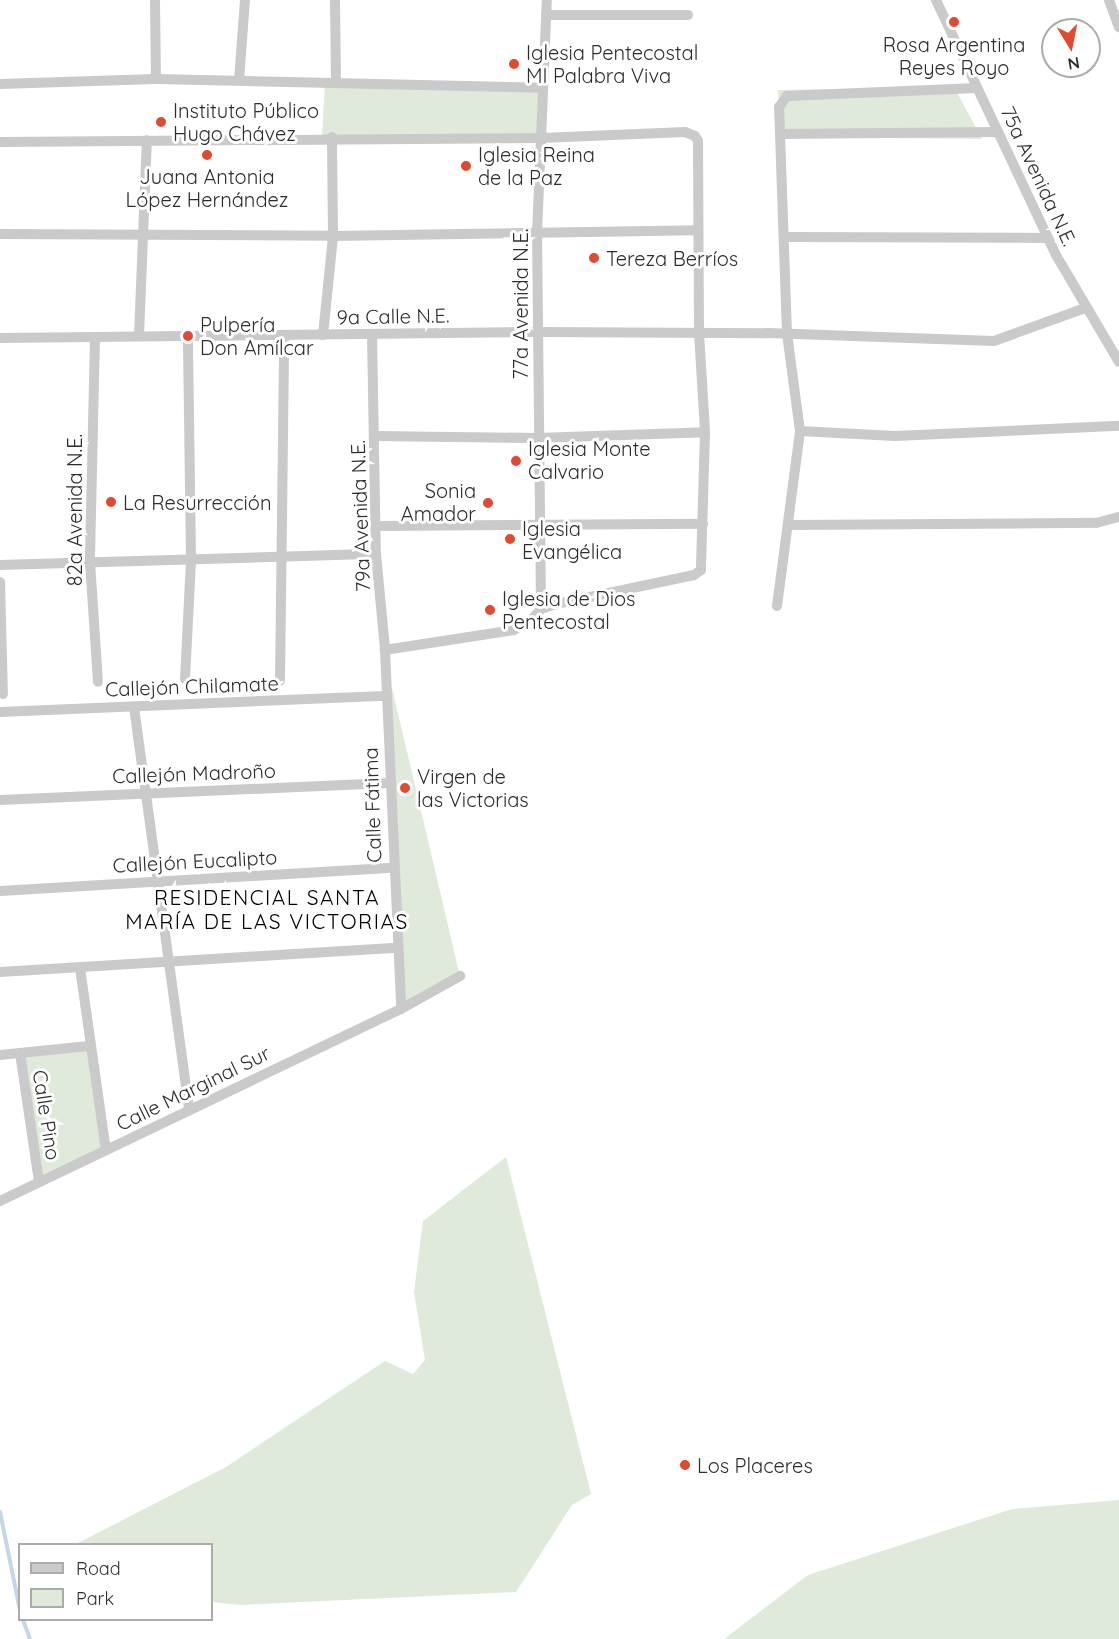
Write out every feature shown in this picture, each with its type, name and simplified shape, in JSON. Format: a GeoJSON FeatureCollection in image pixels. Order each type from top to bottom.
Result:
{"type":"FeatureCollection","features":[{"type":"Feature","properties":{"kind":"street"},"geometry":{"type":"LineString","coordinates":[[155,0],[156,79]]}},
{"type":"Feature","properties":{"kind":"street"},"geometry":{"type":"LineString","coordinates":[[239,80],[245,0]]}},
{"type":"Feature","properties":{"kind":"street"},"geometry":{"type":"LineString","coordinates":[[335,0],[336,83]]}},
{"type":"Feature","properties":{"kind":"street","name":"77a Avenida N.E."},"geometry":{"type":"LineString","coordinates":[[541,609],[537,438],[540,332],[537,234],[541,88],[547,0]]}},
{"type":"Feature","properties":{"kind":"street","name":"75a Avenida N.E."},"geometry":{"type":"LineString","coordinates":[[936,0],[1048,238],[1085,308],[1119,362]]}},
{"type":"Feature","properties":{"kind":"street"},"geometry":{"type":"LineString","coordinates":[[1109,0],[1119,27]]}},
{"type":"Feature","properties":{"kind":"street"},"geometry":{"type":"LineString","coordinates":[[546,15],[688,15]]}},
{"type":"Feature","properties":{"kind":"street"},"geometry":{"type":"LineString","coordinates":[[0,84],[156,79],[541,88]]}},
{"type":"Feature","properties":{"kind":"street"},"geometry":{"type":"LineString","coordinates":[[777,606],[800,431],[787,334],[779,107],[787,96],[977,88]]}},
{"type":"Feature","properties":{"kind":"street"},"geometry":{"type":"LineString","coordinates":[[0,142],[332,137],[541,138],[685,132],[695,136],[699,196],[697,230],[700,246],[699,333],[705,432],[704,562],[694,575],[541,609],[531,620],[514,630],[385,650]]}},
{"type":"Feature","properties":{"kind":"street"},"geometry":{"type":"LineString","coordinates":[[780,134],[998,132]]}},
{"type":"Feature","properties":{"kind":"street"},"geometry":{"type":"LineString","coordinates":[[323,335],[333,236],[332,137]]}},
{"type":"Feature","properties":{"kind":"street"},"geometry":{"type":"LineString","coordinates":[[139,336],[146,234],[147,140]]}},
{"type":"Feature","properties":{"kind":"street"},"geometry":{"type":"LineString","coordinates":[[0,234],[333,236],[697,230]]}},
{"type":"Feature","properties":{"kind":"street"},"geometry":{"type":"LineString","coordinates":[[785,237],[1048,238]]}},
{"type":"Feature","properties":{"kind":"street","name":"9a Calle N.E."},"geometry":{"type":"LineString","coordinates":[[0,338],[540,332],[768,333],[994,341],[1085,308]]}},
{"type":"Feature","properties":{"kind":"street","name":"79a Avenida N.E."},"geometry":{"type":"LineString","coordinates":[[372,334],[376,554],[385,650],[385,696]]}},
{"type":"Feature","properties":{"kind":"street"},"geometry":{"type":"LineString","coordinates":[[280,681],[279,557],[284,335]]}},
{"type":"Feature","properties":{"kind":"street"},"geometry":{"type":"LineString","coordinates":[[185,679],[191,560],[188,336]]}},
{"type":"Feature","properties":{"kind":"street","name":"82a Avenida N.E."},"geometry":{"type":"LineString","coordinates":[[94,337],[90,562],[98,682]]}},
{"type":"Feature","properties":{"kind":"street"},"geometry":{"type":"LineString","coordinates":[[800,431],[895,436],[1119,426]]}},
{"type":"Feature","properties":{"kind":"street"},"geometry":{"type":"LineString","coordinates":[[375,436],[537,438],[705,432]]}},
{"type":"Feature","properties":{"kind":"street"},"geometry":{"type":"LineString","coordinates":[[788,525],[1096,524],[1119,517]]}},
{"type":"Feature","properties":{"kind":"street"},"geometry":{"type":"LineString","coordinates":[[377,526],[703,524]]}},
{"type":"Feature","properties":{"kind":"street"},"geometry":{"type":"LineString","coordinates":[[0,565],[376,554]]}},
{"type":"Feature","properties":{"kind":"street"},"geometry":{"type":"LineString","coordinates":[[0,582],[3,694]]}},
{"type":"Feature","properties":{"kind":"street","name":"Callejón Chilamate"},"geometry":{"type":"LineString","coordinates":[[0,711],[385,696]]}},
{"type":"Feature","properties":{"kind":"street","name":"Calle Fátima"},"geometry":{"type":"LineString","coordinates":[[385,696],[396,948],[401,1009]]}},
{"type":"Feature","properties":{"kind":"street"},"geometry":{"type":"LineString","coordinates":[[134,707],[167,963],[189,1110]]}},
{"type":"Feature","properties":{"kind":"street","name":"Callejón Madroño"},"geometry":{"type":"LineString","coordinates":[[0,800],[389,783]]}},
{"type":"Feature","properties":{"kind":"street","name":"Callejón Eucalipto"},"geometry":{"type":"LineString","coordinates":[[0,891],[392,868]]}},
{"type":"Feature","properties":{"kind":"street"},"geometry":{"type":"LineString","coordinates":[[0,972],[396,948]]}},
{"type":"Feature","properties":{"kind":"street"},"geometry":{"type":"LineString","coordinates":[[80,968],[89,1046],[106,1150]]}},
{"type":"Feature","properties":{"kind":"street","name":"Calle Marginal Sur"},"geometry":{"type":"LineString","coordinates":[[0,1201],[401,1009],[460,976]]}},
{"type":"Feature","properties":{"kind":"street"},"geometry":{"type":"LineString","coordinates":[[0,1055],[89,1046]]}},
{"type":"Feature","properties":{"kind":"street","name":"Calle Pino"},"geometry":{"type":"LineString","coordinates":[[20,1053],[39,1182]]}},
{"type":"Feature","properties":{"kind":"green space"},"geometry":{"type":"Polygon","coordinates":[[[325,81],[541,88],[541,133],[322,137],[325,81]]]}},
{"type":"Feature","properties":{"kind":"green space"},"geometry":{"type":"Polygon","coordinates":[[[954,87],[982,139],[780,137],[778,90],[954,87]]]}},
{"type":"Feature","properties":{"kind":"green space"},"geometry":{"type":"Polygon","coordinates":[[[392,688],[459,972],[401,1004],[385,693],[392,688]]]}},
{"type":"Feature","properties":{"kind":"green space"},"geometry":{"type":"Polygon","coordinates":[[[89,1046],[106,1148],[42,1181],[20,1053],[89,1046]]]}},
{"type":"Feature","properties":{"kind":"green space"},"geometry":{"type":"Polygon","coordinates":[[[506,1157],[591,1494],[572,1505],[516,1592],[240,1605],[213,1602],[213,1543],[78,1543],[226,1467],[385,1361],[413,1374],[425,1360],[414,1292],[423,1221],[506,1157]]]}},
{"type":"Feature","properties":{"kind":"green space"},"geometry":{"type":"Polygon","coordinates":[[[1119,1500],[1119,1639],[724,1639],[808,1575],[1012,1509],[1119,1500]]]}},
{"type":"Feature","properties":{"kind":"waterway"},"geometry":{"type":"LineString","coordinates":[[0,1512],[18,1600]]}},
{"type":"Feature","properties":{"kind":"waterway"},"geometry":{"type":"LineString","coordinates":[[23,1621],[30,1639]]}},
{"type":"Feature","properties":{"kind":"place","name":"Rosa Argentina Reyes Royo"},"geometry":{"type":"Point","coordinates":[954,22]}},
{"type":"Feature","properties":{"kind":"place","name":"Iglesia Pentecostal MI Palabra Viva"},"geometry":{"type":"Point","coordinates":[514,64]}},
{"type":"Feature","properties":{"kind":"place","name":"Instituto Público Hugo Chávez"},"geometry":{"type":"Point","coordinates":[161,122]}},
{"type":"Feature","properties":{"kind":"place","name":"Juana Antonia López Hernández"},"geometry":{"type":"Point","coordinates":[207,155]}},
{"type":"Feature","properties":{"kind":"place","name":"Iglesia Reina de la Paz"},"geometry":{"type":"Point","coordinates":[466,166]}},
{"type":"Feature","properties":{"kind":"place","name":"Tereza Berríos"},"geometry":{"type":"Point","coordinates":[594,258]}},
{"type":"Feature","properties":{"kind":"place","name":"Pulpería Don Amílcar"},"geometry":{"type":"Point","coordinates":[188,336]}},
{"type":"Feature","properties":{"kind":"place","name":"Iglesia Monte Calvario"},"geometry":{"type":"Point","coordinates":[516,461]}},
{"type":"Feature","properties":{"kind":"place","name":"La Resurrección"},"geometry":{"type":"Point","coordinates":[111,502]}},
{"type":"Feature","properties":{"kind":"place","name":"Sonia Amador"},"geometry":{"type":"Point","coordinates":[488,503]}},
{"type":"Feature","properties":{"kind":"place","name":"Iglesia Evangélica"},"geometry":{"type":"Point","coordinates":[510,539]}},
{"type":"Feature","properties":{"kind":"place","name":"Iglesia de Dios Pentecostal"},"geometry":{"type":"Point","coordinates":[490,610]}},
{"type":"Feature","properties":{"kind":"place","name":"Virgen de las Victorias"},"geometry":{"type":"Point","coordinates":[405,788]}},
{"type":"Feature","properties":{"kind":"place","name":"Los Placeres"},"geometry":{"type":"Point","coordinates":[685,1465]}},
{"type":"Feature","properties":{"kind":"district","name":"RESIDENCIAL SANTA MARÍA DE LAS VICTORIAS"},"geometry":{"type":"Point","coordinates":[267,909]}}]}
